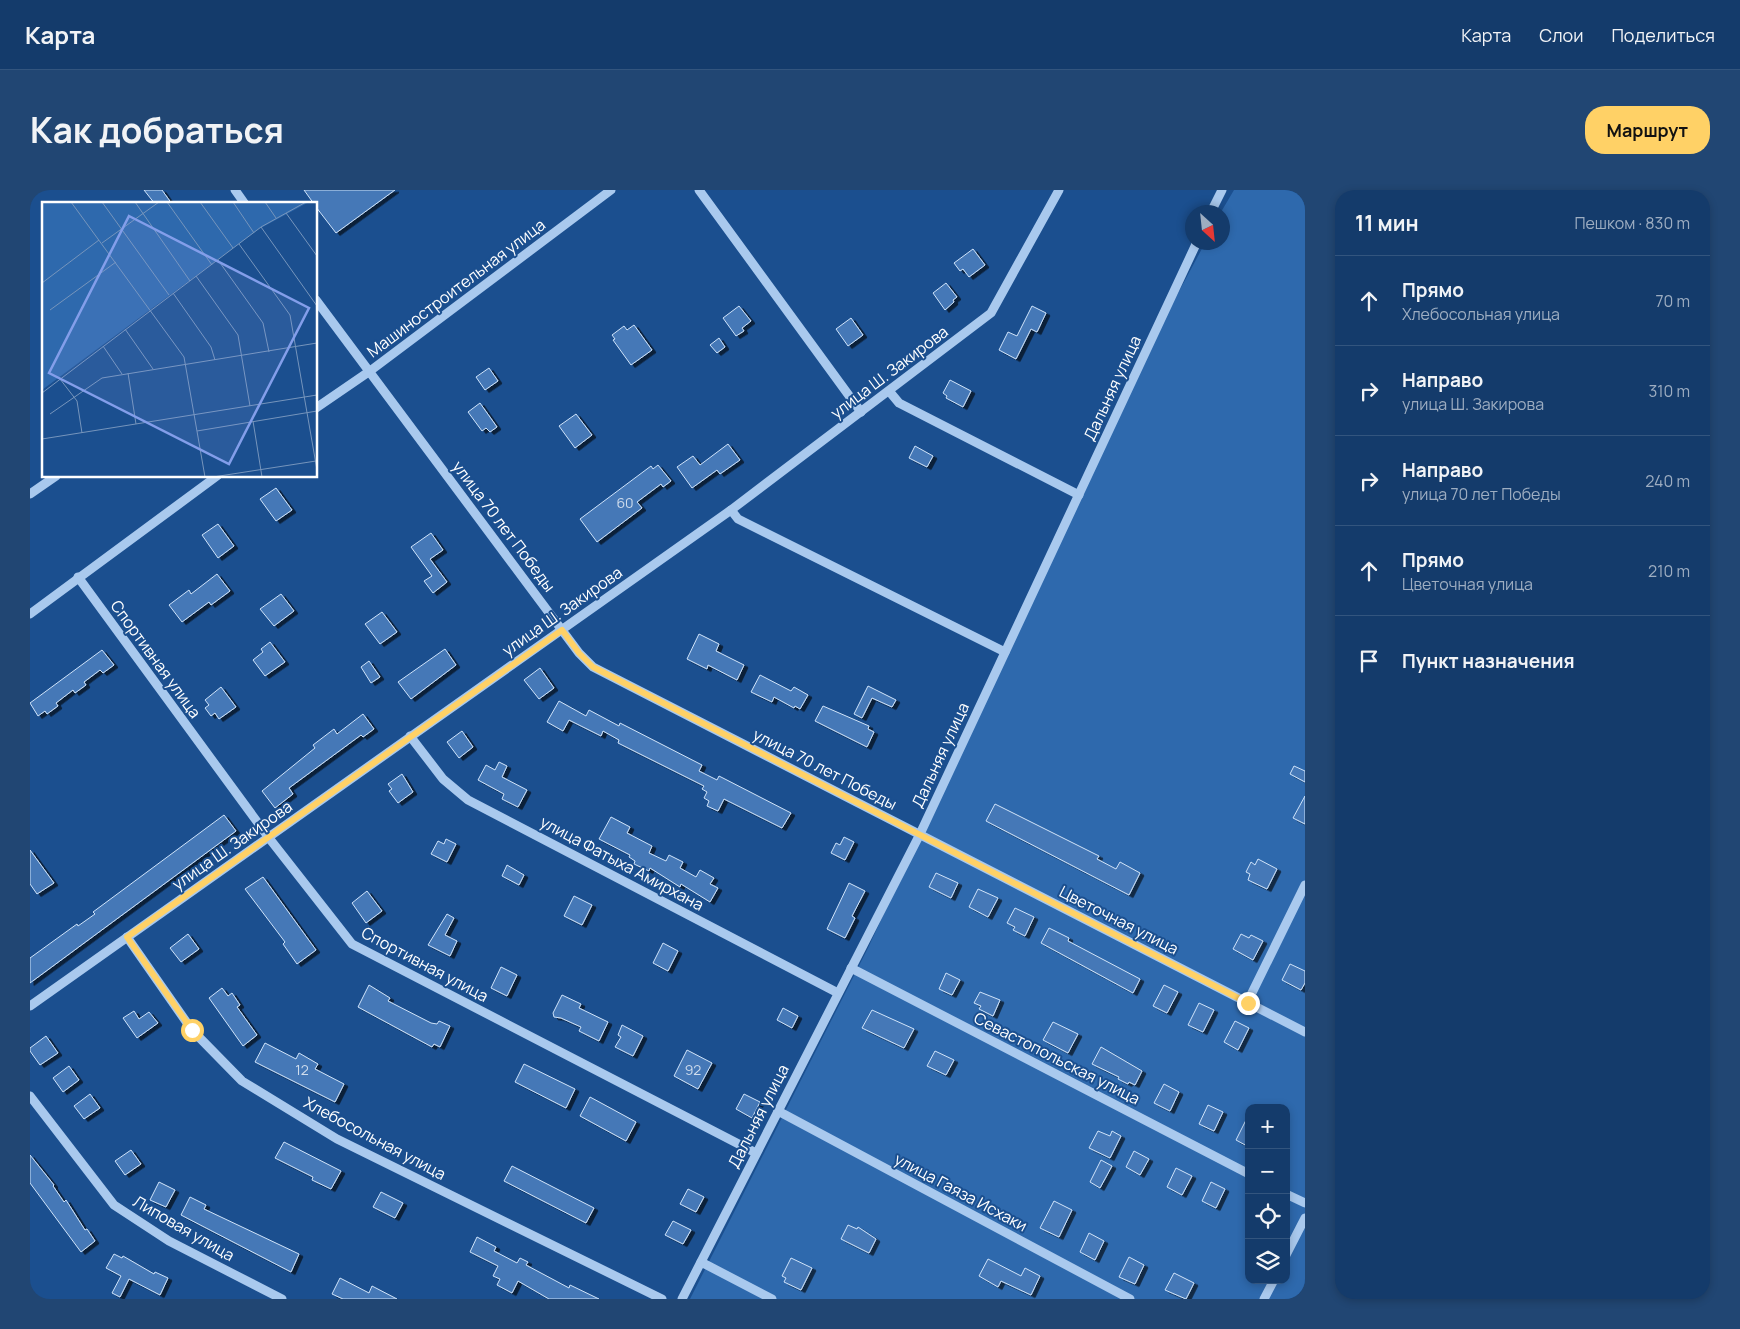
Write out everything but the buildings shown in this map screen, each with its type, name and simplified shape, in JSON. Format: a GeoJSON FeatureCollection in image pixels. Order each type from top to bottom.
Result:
{"type":"FeatureCollection","features":[{"type":"Feature","properties":{"kind":"street"},"geometry":{"type":"LineString","coordinates":[[235,190],[244,202]]}},
{"type":"Feature","properties":{"kind":"street","name":"Машиностроительная улица"},"geometry":{"type":"LineString","coordinates":[[318,407],[370,371],[611,190]]}},
{"type":"Feature","properties":{"kind":"street"},"geometry":{"type":"LineString","coordinates":[[699,190],[861,412]]}},
{"type":"Feature","properties":{"kind":"street","name":"улица Ш. Закирова"},"geometry":{"type":"LineString","coordinates":[[30,1006],[731,510],[991,313],[1058,190]]}},
{"type":"Feature","properties":{"kind":"street"},"geometry":{"type":"LineString","coordinates":[[1215,205],[1222,190]]}},
{"type":"Feature","properties":{"kind":"street","name":"Дальняя улица"},"geometry":{"type":"LineString","coordinates":[[682,1299],[920,834],[1193,250]]}},
{"type":"Feature","properties":{"kind":"street","name":"улица 70 лет Победы"},"geometry":{"type":"LineString","coordinates":[[318,303],[579,653],[593,667],[920,834]]}},
{"type":"Feature","properties":{"kind":"street"},"geometry":{"type":"LineString","coordinates":[[889,391],[900,403],[1079,495]]}},
{"type":"Feature","properties":{"kind":"street"},"geometry":{"type":"LineString","coordinates":[[30,494],[53,478]]}},
{"type":"Feature","properties":{"kind":"street"},"geometry":{"type":"LineString","coordinates":[[30,614],[214,478]]}},
{"type":"Feature","properties":{"kind":"street"},"geometry":{"type":"LineString","coordinates":[[731,510],[738,519],[1005,652]]}},
{"type":"Feature","properties":{"kind":"street","name":"Спортивная улица"},"geometry":{"type":"LineString","coordinates":[[78,577],[269,838],[352,944],[756,1153]]}},
{"type":"Feature","properties":{"kind":"street","name":"улица Фатыха Амирхана"},"geometry":{"type":"LineString","coordinates":[[410,736],[443,779],[468,800],[838,993]]}},
{"type":"Feature","properties":{"kind":"street","name":"Цветочная улица"},"geometry":{"type":"LineString","coordinates":[[920,834],[1305,1032]]}},
{"type":"Feature","properties":{"kind":"street"},"geometry":{"type":"LineString","coordinates":[[1248,1003],[1305,885]]}},
{"type":"Feature","properties":{"kind":"street","name":"Хлебосольная улица"},"geometry":{"type":"LineString","coordinates":[[127,937],[192,1030],[242,1081],[337,1139],[662,1299]]}},
{"type":"Feature","properties":{"kind":"street","name":"Севастопольская улица"},"geometry":{"type":"LineString","coordinates":[[851,968],[1245,1172]]}},
{"type":"Feature","properties":{"kind":"street","name":"Липовая улица"},"geometry":{"type":"LineString","coordinates":[[30,1096],[114,1205],[169,1241],[282,1299]]}},
{"type":"Feature","properties":{"kind":"street","name":"улица Гаяза Исхаки"},"geometry":{"type":"LineString","coordinates":[[778,1111],[1130,1299]]}},
{"type":"Feature","properties":{"kind":"street"},"geometry":{"type":"LineString","coordinates":[[1290,1196],[1305,1203]]}},
{"type":"Feature","properties":{"kind":"street"},"geometry":{"type":"LineString","coordinates":[[1290,1248],[1305,1218]]}},
{"type":"Feature","properties":{"kind":"street"},"geometry":{"type":"LineString","coordinates":[[701,1262],[772,1299]]}},
{"type":"Feature","properties":{"kind":"street"},"geometry":{"type":"LineString","coordinates":[[1264,1299],[1272,1284]]}},
{"type":"Feature","properties":{"kind":"shaded area"},"geometry":{"type":"Polygon","coordinates":[[[1234,190],[1305,190],[1305,1299],[690,1299],[868,948],[1148,349],[1201,250],[1230,250],[1230,205],[1225,205],[1234,190]]]}},
{"type":"Feature","properties":{"kind":"route"},"geometry":{"type":"LineString","coordinates":[[192,1030],[127,937],[562,630],[579,653],[593,667],[1248,1003]]}}]}
